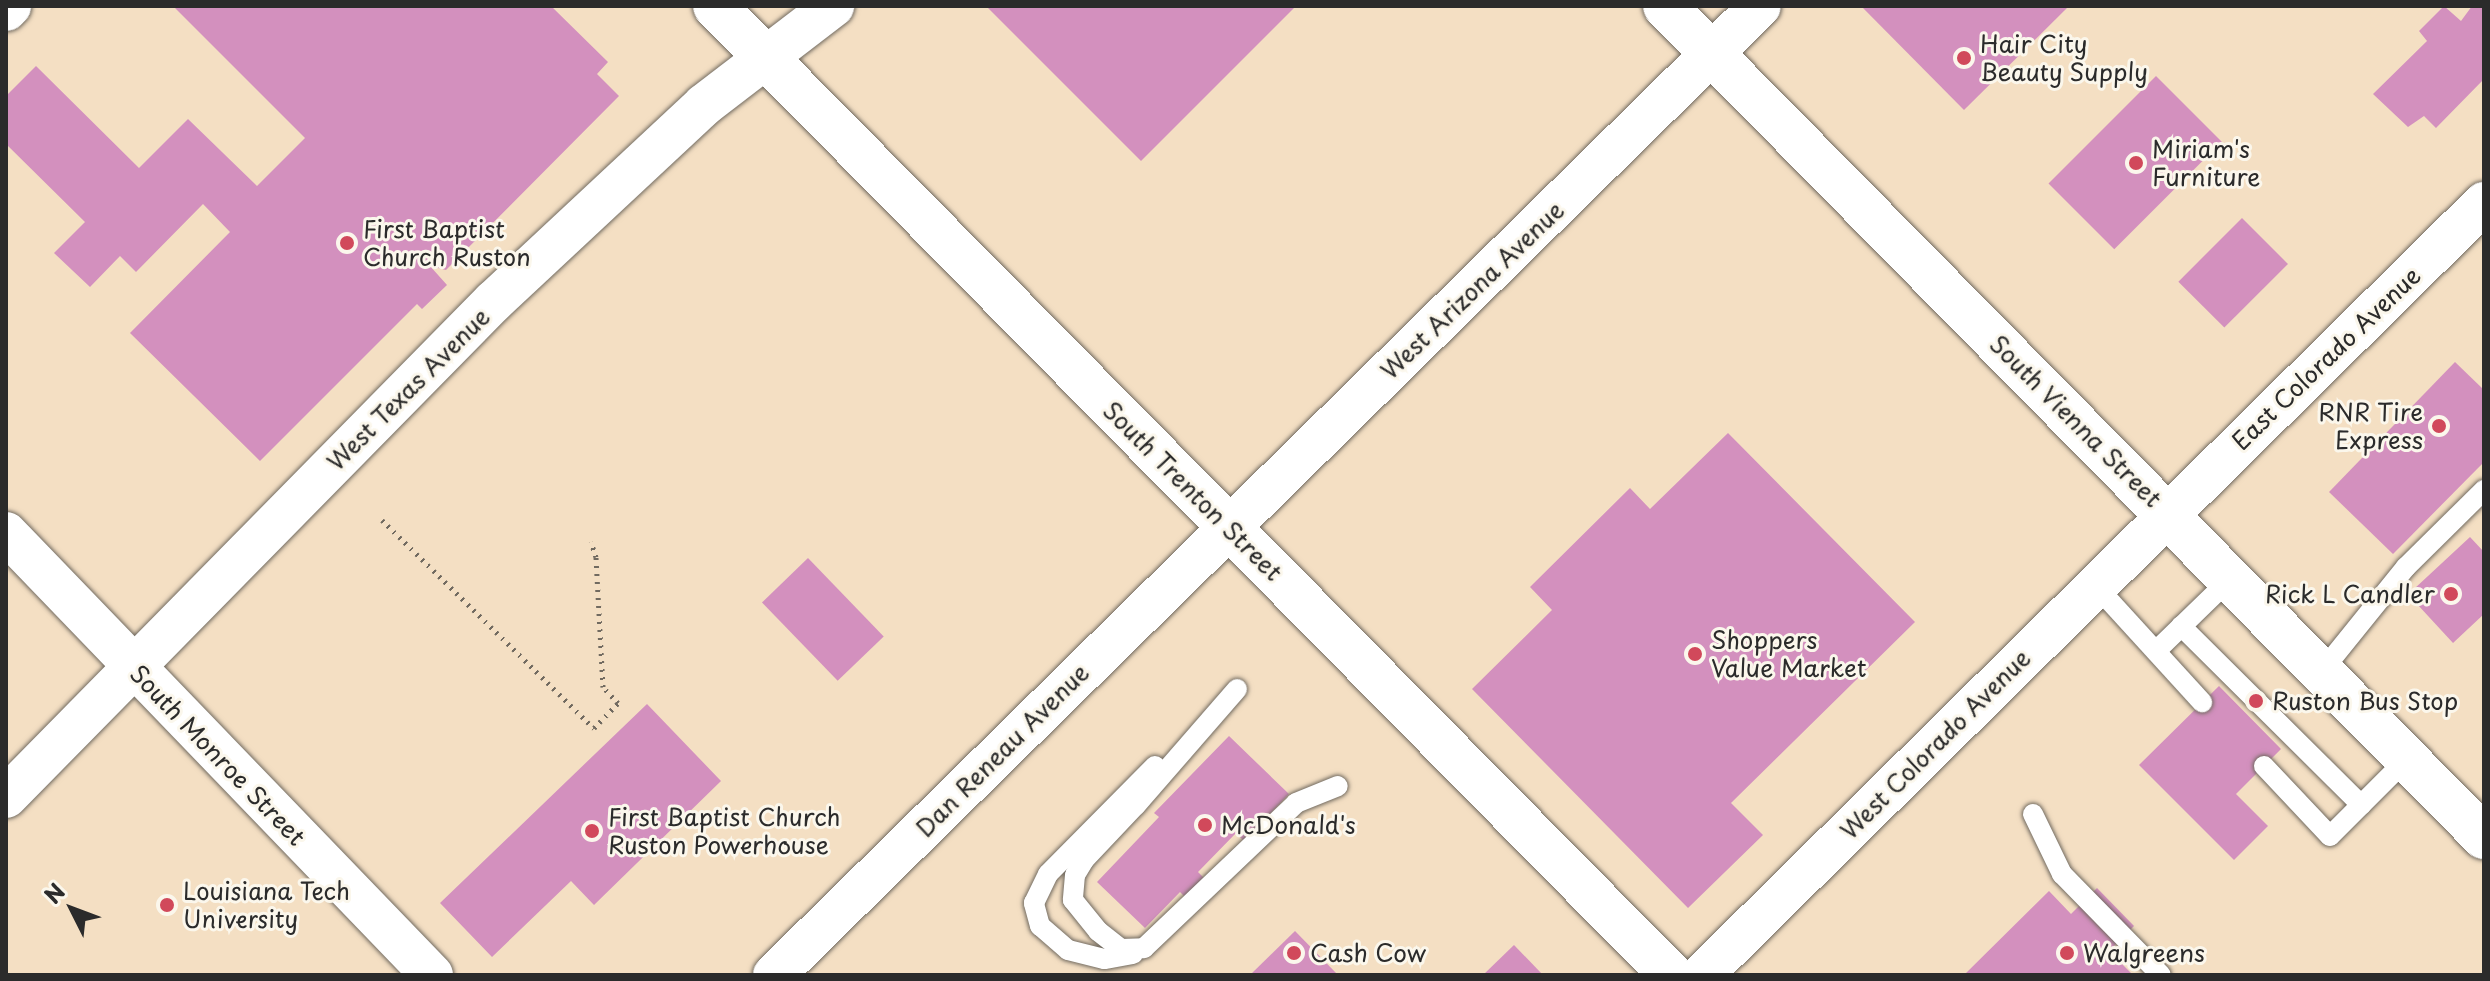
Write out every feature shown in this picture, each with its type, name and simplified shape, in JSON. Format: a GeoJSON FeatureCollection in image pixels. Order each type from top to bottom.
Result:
{"type":"FeatureCollection","features":[{"type":"Feature","properties":{"kind":"highway","name":"South Trenton Street"},"geometry":{"type":"LineString","coordinates":[[715,6],[1671,975]]}},
{"type":"Feature","properties":{"kind":"highway","name":"South Vienna Street"},"geometry":{"type":"LineString","coordinates":[[1665,6],[2484,837]]}},
{"type":"Feature","properties":{"kind":"street","name":"West Texas Avenue"},"geometry":{"type":"LineString","coordinates":[[6,797],[494,301],[704,105],[833,6]]}},
{"type":"Feature","properties":{"kind":"street","name":"West Arizona Avenue"},"geometry":{"type":"LineString","coordinates":[[1230,526],[1760,6]]}},
{"type":"Feature","properties":{"kind":"street","name":"East Colorado Avenue"},"geometry":{"type":"LineString","coordinates":[[2167,513],[2484,203]]}},
{"type":"Feature","properties":{"kind":"street","name":"West Colorado Avenue"},"geometry":{"type":"LineString","coordinates":[[1702,975],[2167,513]]}},
{"type":"Feature","properties":{"kind":"street","name":"Dan Reneau Avenue"},"geometry":{"type":"LineString","coordinates":[[774,975],[1230,526]]}},
{"type":"Feature","properties":{"kind":"street","name":"South Monroe Street"},"geometry":{"type":"LineString","coordinates":[[6,533],[432,975]]}},
{"type":"Feature","properties":{"kind":"lane"},"geometry":{"type":"LineString","coordinates":[[2322,671],[2406,567],[2484,490]]}},
{"type":"Feature","properties":{"kind":"lane"},"geometry":{"type":"LineString","coordinates":[[2156,651],[2231,578]]}},
{"type":"Feature","properties":{"kind":"lane"},"geometry":{"type":"LineString","coordinates":[[2095,585],[2202,702]]}},
{"type":"Feature","properties":{"kind":"lane"},"geometry":{"type":"LineString","coordinates":[[2181,626],[2361,805]]}},
{"type":"Feature","properties":{"kind":"lane"},"geometry":{"type":"LineString","coordinates":[[1144,948],[1132,950],[1113,945],[1088,922],[1071,895],[1075,875],[1084,860],[1237,689],[1048,874],[1034,903],[1040,926],[1058,944],[1077,954],[1104,959],[1144,948],[1296,803],[1338,786]]}},
{"type":"Feature","properties":{"kind":"lane"},"geometry":{"type":"LineString","coordinates":[[2264,766],[2330,836],[2407,759]]}},
{"type":"Feature","properties":{"kind":"lane"},"geometry":{"type":"LineString","coordinates":[[2033,814],[2062,874],[2161,975]]}},
{"type":"Feature","properties":{"kind":"path"},"geometry":{"type":"LineString","coordinates":[[382,520],[594,728],[618,703],[603,687],[596,557],[591,542]]}},
{"type":"Feature","properties":{"kind":"building","name":"First Baptist Church Ruston"},"geometry":{"type":"Polygon","coordinates":[[[173,6],[551,6],[608,62],[597,74],[619,96],[446,270],[430,266],[447,285],[422,309],[417,304],[260,461],[130,333],[230,232],[203,204],[136,272],[120,256],[90,287],[54,253],[85,222],[6,144],[6,96],[36,66],[139,168],[188,119],[257,186],[305,138],[173,6]]]}},
{"type":"Feature","properties":{"kind":"building"},"geometry":{"type":"Polygon","coordinates":[[[986,6],[1296,6],[1141,161],[986,6]]]}},
{"type":"Feature","properties":{"kind":"building","name":"Hair City Beauty Supply"},"geometry":{"type":"Polygon","coordinates":[[[1861,6],[2069,6],[1964,110],[1861,6]]]}},
{"type":"Feature","properties":{"kind":"building"},"geometry":{"type":"Polygon","coordinates":[[[2444,6],[2461,21],[2472,6],[2484,7],[2484,79],[2436,128],[2424,116],[2408,127],[2373,94],[2427,41],[2419,31],[2444,6]]]}},
{"type":"Feature","properties":{"kind":"building","name":"Miriam's Furniture"},"geometry":{"type":"Polygon","coordinates":[[[2156,76],[2222,142],[2114,249],[2049,183],[2156,76]]]}},
{"type":"Feature","properties":{"kind":"building"},"geometry":{"type":"Polygon","coordinates":[[[2242,218],[2288,264],[2224,328],[2178,282],[2242,218]]]}},
{"type":"Feature","properties":{"kind":"building","name":"RNR Tire Express"},"geometry":{"type":"Polygon","coordinates":[[[2455,362],[2484,390],[2484,462],[2393,554],[2329,492],[2455,362]]]}},
{"type":"Feature","properties":{"kind":"building","name":"Shoppers Value Market"},"geometry":{"type":"Polygon","coordinates":[[[1728,433],[1915,622],[1731,803],[1763,835],[1688,908],[1472,689],[1552,610],[1530,587],[1630,488],[1650,509],[1728,433]]]}},
{"type":"Feature","properties":{"kind":"building","name":"Rick L Candler"},"geometry":{"type":"Polygon","coordinates":[[[2470,537],[2484,552],[2484,614],[2453,643],[2417,604],[2423,599],[2414,589],[2470,537]]]}},
{"type":"Feature","properties":{"kind":"building"},"geometry":{"type":"Polygon","coordinates":[[[808,558],[884,636],[838,681],[762,602],[808,558]]]}},
{"type":"Feature","properties":{"kind":"building"},"geometry":{"type":"Polygon","coordinates":[[[2219,686],[2281,749],[2236,794],[2268,826],[2234,860],[2139,765],[2219,686]]]}},
{"type":"Feature","properties":{"kind":"building","name":"First Baptist Church Ruston Powerhouse"},"geometry":{"type":"Polygon","coordinates":[[[647,704],[721,781],[594,905],[571,881],[492,957],[440,903],[647,704]]]}},
{"type":"Feature","properties":{"kind":"building","name":"McDonald's"},"geometry":{"type":"Polygon","coordinates":[[[1229,736],[1289,794],[1244,841],[1236,833],[1198,872],[1206,880],[1188,900],[1180,892],[1145,928],[1097,882],[1159,817],[1154,813],[1229,736]]]}},
{"type":"Feature","properties":{"kind":"building","name":"Walgreens"},"geometry":{"type":"Polygon","coordinates":[[[2097,888],[2134,926],[2109,951],[2133,975],[1964,975],[2049,891],[2071,914],[2097,888]]]}},
{"type":"Feature","properties":{"kind":"building","name":"Cash Cow"},"geometry":{"type":"Polygon","coordinates":[[[1295,931],[1338,975],[1250,975],[1295,931]]]}},
{"type":"Feature","properties":{"kind":"building"},"geometry":{"type":"Polygon","coordinates":[[[1514,945],[1543,975],[1483,975],[1514,945]]]}},
{"type":"Feature","properties":{"kind":"place","name":"Hair City Beauty Supply"},"geometry":{"type":"Point","coordinates":[1964,58]}},
{"type":"Feature","properties":{"kind":"place","name":"Miriam's Furniture"},"geometry":{"type":"Point","coordinates":[2136,163]}},
{"type":"Feature","properties":{"kind":"place","name":"First Baptist Church Ruston"},"geometry":{"type":"Point","coordinates":[347,243]}},
{"type":"Feature","properties":{"kind":"place","name":"RNR Tire Express"},"geometry":{"type":"Point","coordinates":[2439,426]}},
{"type":"Feature","properties":{"kind":"place","name":"Rick L Candler"},"geometry":{"type":"Point","coordinates":[2451,594]}},
{"type":"Feature","properties":{"kind":"place","name":"Shoppers Value Market"},"geometry":{"type":"Point","coordinates":[1695,654]}},
{"type":"Feature","properties":{"kind":"place","name":"Ruston Bus Stop"},"geometry":{"type":"Point","coordinates":[2256,701]}},
{"type":"Feature","properties":{"kind":"place","name":"McDonald's"},"geometry":{"type":"Point","coordinates":[1205,825]}},
{"type":"Feature","properties":{"kind":"place","name":"First Baptist Church Ruston Powerhouse"},"geometry":{"type":"Point","coordinates":[592,831]}},
{"type":"Feature","properties":{"kind":"place","name":"Louisiana Tech University"},"geometry":{"type":"Point","coordinates":[167,905]}},
{"type":"Feature","properties":{"kind":"place","name":"Cash Cow"},"geometry":{"type":"Point","coordinates":[1294,953]}},
{"type":"Feature","properties":{"kind":"place","name":"Walgreens"},"geometry":{"type":"Point","coordinates":[2067,953]}}]}
